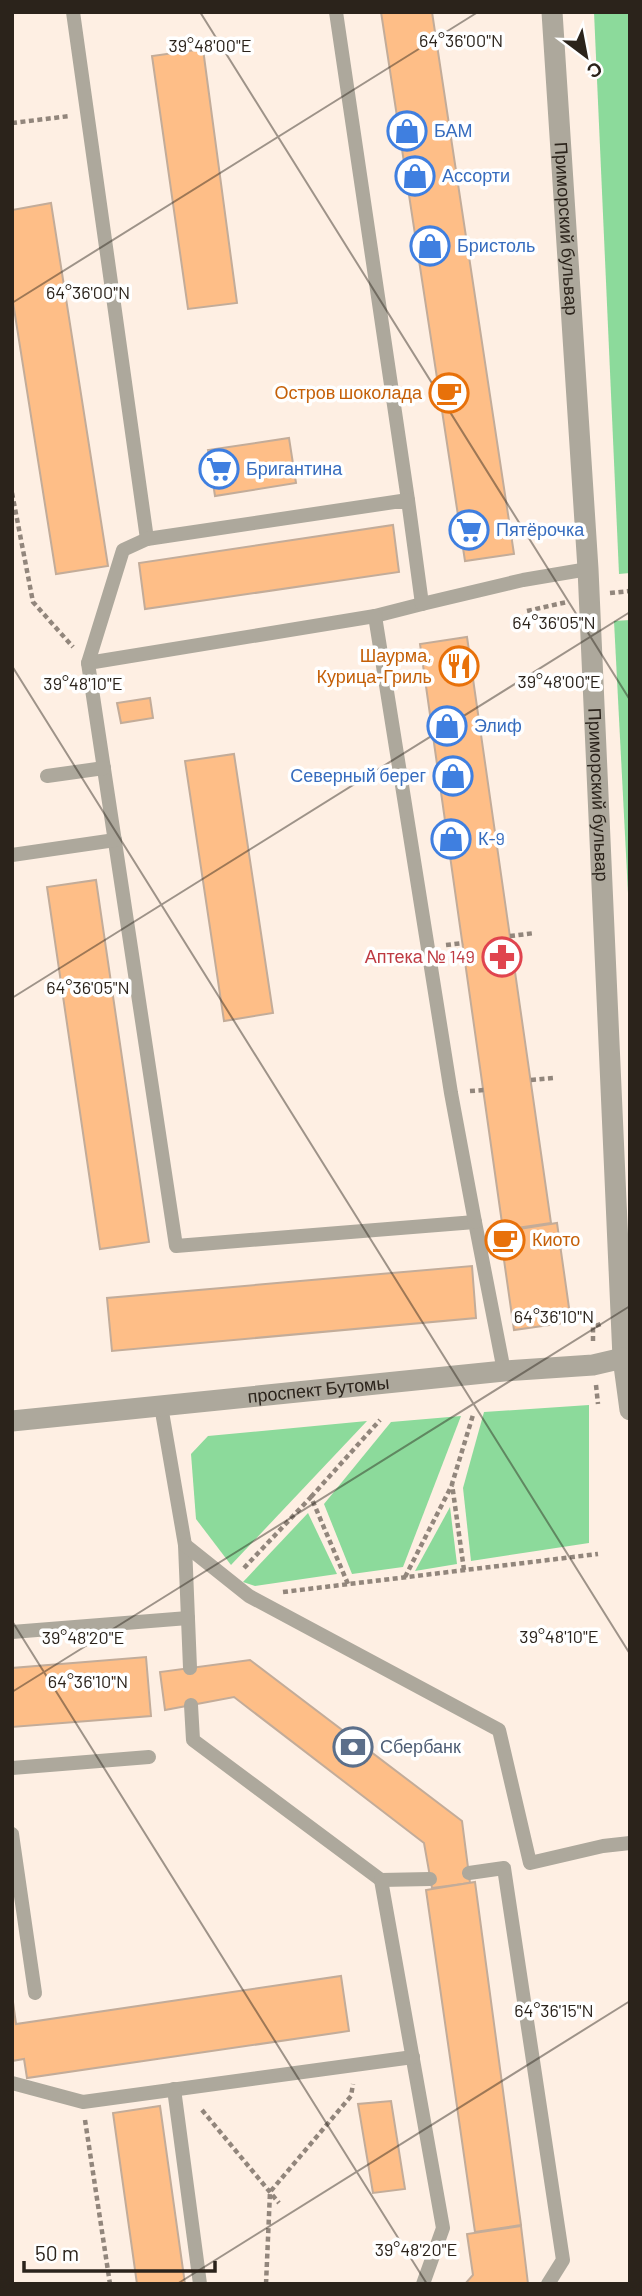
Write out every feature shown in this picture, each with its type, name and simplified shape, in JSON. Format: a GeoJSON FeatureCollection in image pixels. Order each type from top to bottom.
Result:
{"type":"FeatureCollection","features":[{"type":"Feature","properties":{"kind":"street","name":"Приморский бульвар"},"geometry":{"type":"LineString","coordinates":[[552,12],[588,569],[623,1358],[630,1410]]}},
{"type":"Feature","properties":{"kind":"street","name":"проспект Бутомы"},"geometry":{"type":"LineString","coordinates":[[12,1419],[504,1371],[593,1365],[623,1358]]}},
{"type":"Feature","properties":{"kind":"lane"},"geometry":{"type":"LineString","coordinates":[[72,12],[147,540]]}},
{"type":"Feature","properties":{"kind":"lane"},"geometry":{"type":"LineString","coordinates":[[336,12],[422,604]]}},
{"type":"Feature","properties":{"kind":"lane"},"geometry":{"type":"LineString","coordinates":[[408,500],[147,540],[123,550],[88,663],[176,1246],[475,1222]]}},
{"type":"Feature","properties":{"kind":"lane"},"geometry":{"type":"LineString","coordinates":[[88,663],[375,616],[523,580],[588,569]]}},
{"type":"Feature","properties":{"kind":"lane"},"geometry":{"type":"LineString","coordinates":[[375,616],[451,1093],[504,1371]]}},
{"type":"Feature","properties":{"kind":"lane"},"geometry":{"type":"LineString","coordinates":[[47,776],[104,768]]}},
{"type":"Feature","properties":{"kind":"lane"},"geometry":{"type":"LineString","coordinates":[[12,855],[114,839]]}},
{"type":"Feature","properties":{"kind":"lane"},"geometry":{"type":"LineString","coordinates":[[162,1406],[185,1545],[190,1668]]}},
{"type":"Feature","properties":{"kind":"lane"},"geometry":{"type":"LineString","coordinates":[[185,1545],[250,1596],[499,1730],[530,1863]]}},
{"type":"Feature","properties":{"kind":"lane"},"geometry":{"type":"LineString","coordinates":[[12,1632],[188,1618]]}},
{"type":"Feature","properties":{"kind":"lane"},"geometry":{"type":"LineString","coordinates":[[191,1705],[193,1740],[381,1880],[430,1879]]}},
{"type":"Feature","properties":{"kind":"lane"},"geometry":{"type":"LineString","coordinates":[[12,1768],[149,1757]]}},
{"type":"Feature","properties":{"kind":"lane"},"geometry":{"type":"LineString","coordinates":[[12,1835],[35,1993]]}},
{"type":"Feature","properties":{"kind":"lane"},"geometry":{"type":"LineString","coordinates":[[469,1873],[630,1843]]}},
{"type":"Feature","properties":{"kind":"lane"},"geometry":{"type":"LineString","coordinates":[[504,1868],[563,2260],[548,2284]]}},
{"type":"Feature","properties":{"kind":"lane"},"geometry":{"type":"LineString","coordinates":[[381,1880],[443,2228],[427,2283]]}},
{"type":"Feature","properties":{"kind":"lane"},"geometry":{"type":"LineString","coordinates":[[12,2083],[83,2102],[413,2057]]}},
{"type":"Feature","properties":{"kind":"lane"},"geometry":{"type":"LineString","coordinates":[[174,2089],[200,2284]]}},
{"type":"Feature","properties":{"kind":"path"},"geometry":{"type":"LineString","coordinates":[[12,123],[87,114]]}},
{"type":"Feature","properties":{"kind":"path"},"geometry":{"type":"LineString","coordinates":[[12,493],[33,602],[88,663]]}},
{"type":"Feature","properties":{"kind":"path"},"geometry":{"type":"LineString","coordinates":[[510,936],[535,933]]}},
{"type":"Feature","properties":{"kind":"path"},"geometry":{"type":"LineString","coordinates":[[531,1080],[554,1078]]}},
{"type":"Feature","properties":{"kind":"path"},"geometry":{"type":"LineString","coordinates":[[405,1577],[452,1484],[473,1415]]}},
{"type":"Feature","properties":{"kind":"path"},"geometry":{"type":"LineString","coordinates":[[231,1582],[380,1420]]}},
{"type":"Feature","properties":{"kind":"path"},"geometry":{"type":"LineString","coordinates":[[452,1484],[464,1570]]}},
{"type":"Feature","properties":{"kind":"path"},"geometry":{"type":"LineString","coordinates":[[311,1497],[348,1584]]}},
{"type":"Feature","properties":{"kind":"path"},"geometry":{"type":"LineString","coordinates":[[250,1596],[598,1554]]}},
{"type":"Feature","properties":{"kind":"path"},"geometry":{"type":"LineString","coordinates":[[266,2284],[270,2192],[351,2096],[356,2064]]}},
{"type":"Feature","properties":{"kind":"path"},"geometry":{"type":"LineString","coordinates":[[83,2102],[110,2284]]}},
{"type":"Feature","properties":{"kind":"path"},"geometry":{"type":"LineString","coordinates":[[202,2110],[279,2203]]}},
{"type":"Feature","properties":{"kind":"green space"},"geometry":{"type":"Polygon","coordinates":[[[594,12],[628,12],[630,49],[630,573],[619,574],[594,12]]]}},
{"type":"Feature","properties":{"kind":"green space"},"geometry":{"type":"Polygon","coordinates":[[[630,620],[630,932],[614,621],[630,620]]]}},
{"type":"Feature","properties":{"kind":"green space"},"geometry":{"type":"Polygon","coordinates":[[[589,1405],[589,1543],[471,1561],[463,1488],[484,1412],[589,1405]]]}},
{"type":"Feature","properties":{"kind":"green space"},"geometry":{"type":"Polygon","coordinates":[[[461,1416],[403,1567],[352,1574],[324,1504],[391,1422],[461,1416]]]}},
{"type":"Feature","properties":{"kind":"green space"},"geometry":{"type":"Polygon","coordinates":[[[367,1421],[231,1565],[196,1519],[191,1454],[208,1436],[367,1421]]]}},
{"type":"Feature","properties":{"kind":"green space"},"geometry":{"type":"Polygon","coordinates":[[[450,1507],[457,1564],[415,1571],[450,1507]]]}},
{"type":"Feature","properties":{"kind":"green space"},"geometry":{"type":"Polygon","coordinates":[[[308,1513],[337,1574],[255,1586],[243,1582],[308,1513]]]}},
{"type":"Feature","properties":{"kind":"building"},"geometry":{"type":"Polygon","coordinates":[[[381,12],[432,12],[514,554],[465,561],[381,12]]]}},
{"type":"Feature","properties":{"kind":"building"},"geometry":{"type":"Polygon","coordinates":[[[203,49],[237,303],[188,309],[152,56],[203,49]]]}},
{"type":"Feature","properties":{"kind":"building"},"geometry":{"type":"Polygon","coordinates":[[[51,203],[108,566],[56,574],[12,296],[12,210],[51,203]]]}},
{"type":"Feature","properties":{"kind":"building"},"geometry":{"type":"Polygon","coordinates":[[[289,438],[296,483],[215,496],[208,450],[289,438]]]}},
{"type":"Feature","properties":{"kind":"building"},"geometry":{"type":"Polygon","coordinates":[[[393,525],[399,572],[145,609],[139,563],[393,525]]]}},
{"type":"Feature","properties":{"kind":"building"},"geometry":{"type":"Polygon","coordinates":[[[467,637],[551,1223],[503,1230],[420,644],[467,637]]]}},
{"type":"Feature","properties":{"kind":"building"},"geometry":{"type":"Polygon","coordinates":[[[150,698],[153,718],[121,723],[117,703],[150,698]]]}},
{"type":"Feature","properties":{"kind":"building"},"geometry":{"type":"Polygon","coordinates":[[[234,754],[273,1013],[224,1021],[185,761],[234,754]]]}},
{"type":"Feature","properties":{"kind":"building"},"geometry":{"type":"Polygon","coordinates":[[[96,880],[149,1242],[100,1249],[47,887],[96,880]]]}},
{"type":"Feature","properties":{"kind":"building"},"geometry":{"type":"Polygon","coordinates":[[[557,1223],[571,1322],[514,1330],[500,1232],[557,1223]]]}},
{"type":"Feature","properties":{"kind":"building"},"geometry":{"type":"Polygon","coordinates":[[[472,1266],[476,1318],[112,1351],[107,1298],[472,1266]]]}},
{"type":"Feature","properties":{"kind":"building"},"geometry":{"type":"Polygon","coordinates":[[[146,1657],[151,1716],[12,1727],[12,1668],[146,1657]]]}},
{"type":"Feature","properties":{"kind":"building"},"geometry":{"type":"Polygon","coordinates":[[[250,1660],[462,1821],[470,1883],[432,1888],[424,1843],[234,1697],[165,1710],[160,1672],[250,1660]]]}},
{"type":"Feature","properties":{"kind":"building"},"geometry":{"type":"Polygon","coordinates":[[[475,1882],[521,2225],[475,2232],[426,1890],[475,1882]]]}},
{"type":"Feature","properties":{"kind":"building"},"geometry":{"type":"Polygon","coordinates":[[[341,1976],[349,2031],[27,2078],[24,2059],[12,2061],[12,1995],[16,2024],[341,1976]]]}},
{"type":"Feature","properties":{"kind":"building"},"geometry":{"type":"Polygon","coordinates":[[[391,2101],[405,2189],[373,2193],[358,2104],[391,2101]]]}},
{"type":"Feature","properties":{"kind":"building"},"geometry":{"type":"Polygon","coordinates":[[[160,2106],[185,2284],[137,2284],[113,2113],[160,2106]]]}},
{"type":"Feature","properties":{"kind":"building"},"geometry":{"type":"Polygon","coordinates":[[[521,2226],[528,2284],[465,2284],[473,2275],[467,2234],[521,2226]]]}},
{"type":"Feature","properties":{"kind":"place","name":"БАМ"},"geometry":{"type":"Point","coordinates":[407,131]}},
{"type":"Feature","properties":{"kind":"place","name":"Ассорти"},"geometry":{"type":"Point","coordinates":[415,176]}},
{"type":"Feature","properties":{"kind":"place","name":"Бристоль"},"geometry":{"type":"Point","coordinates":[430,246]}},
{"type":"Feature","properties":{"kind":"place","name":"Остров шоколада"},"geometry":{"type":"Point","coordinates":[449,393]}},
{"type":"Feature","properties":{"kind":"place","name":"Бригантина"},"geometry":{"type":"Point","coordinates":[219,469]}},
{"type":"Feature","properties":{"kind":"place","name":"Пятёрочка"},"geometry":{"type":"Point","coordinates":[469,530]}},
{"type":"Feature","properties":{"kind":"place","name":"Шаурма, Курица-Гриль"},"geometry":{"type":"Point","coordinates":[459,666]}},
{"type":"Feature","properties":{"kind":"place","name":"Элиф"},"geometry":{"type":"Point","coordinates":[447,726]}},
{"type":"Feature","properties":{"kind":"place","name":"Северный берег"},"geometry":{"type":"Point","coordinates":[453,776]}},
{"type":"Feature","properties":{"kind":"place","name":"К-9"},"geometry":{"type":"Point","coordinates":[451,839]}},
{"type":"Feature","properties":{"kind":"place","name":"Аптека № 149"},"geometry":{"type":"Point","coordinates":[502,957]}},
{"type":"Feature","properties":{"kind":"place","name":"Киото"},"geometry":{"type":"Point","coordinates":[505,1240]}},
{"type":"Feature","properties":{"kind":"place","name":"Сбербанк"},"geometry":{"type":"Point","coordinates":[353,1747]}}]}
